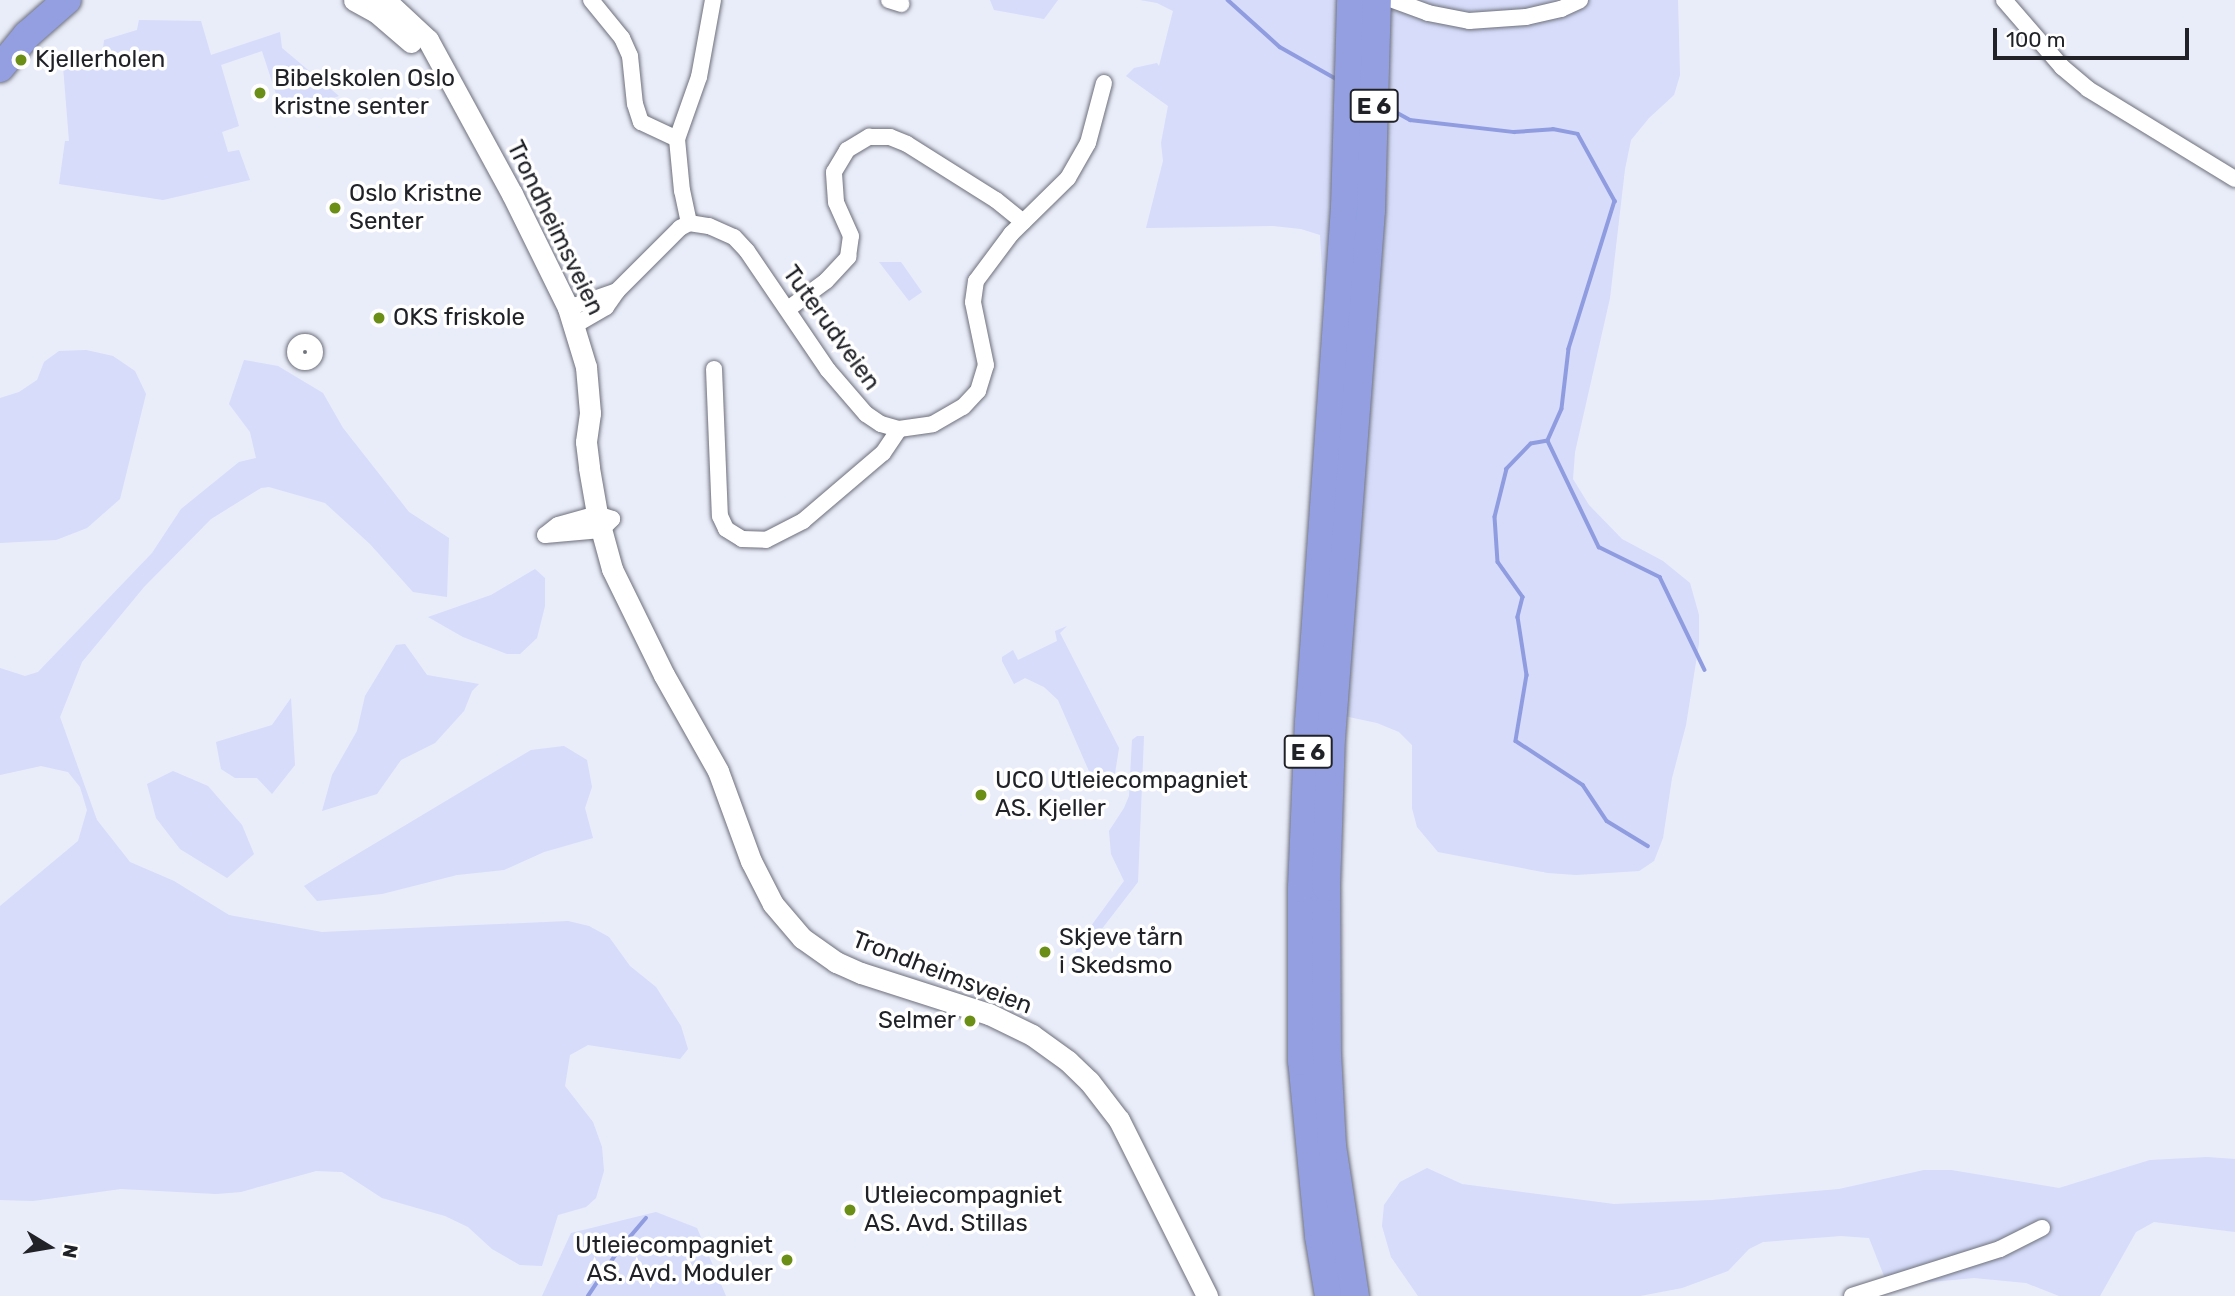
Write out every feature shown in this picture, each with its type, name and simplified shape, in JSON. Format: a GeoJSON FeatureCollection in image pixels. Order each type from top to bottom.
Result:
{"type":"FeatureCollection","features":[{"type":"Feature","properties":{"kind":"highway"},"geometry":{"type":"LineString","coordinates":[[4,60],[67,0]]}},
{"type":"Feature","properties":{"kind":"highway","name":"E 6"},"geometry":{"type":"LineString","coordinates":[[1351,0],[1358,209],[1326,887],[1327,1055],[1332,1146],[1355,1296]]}},
{"type":"Feature","properties":{"kind":"highway","name":"E 6"},"geometry":{"type":"LineString","coordinates":[[1329,1296],[1308,1144],[1302,1061],[1302,888],[1309,722],[1377,0]]}},
{"type":"Feature","properties":{"kind":"main road","name":"Trondheimsveien"},"geometry":{"type":"LineString","coordinates":[[354,0],[392,25],[446,75]]}},
{"type":"Feature","properties":{"kind":"main road","name":"Trondheimsveien"},"geometry":{"type":"LineString","coordinates":[[385,0],[428,40],[512,194],[571,317],[586,367],[590,413],[587,450],[622,592],[637,616],[664,675],[718,771],[757,876],[781,916],[814,948],[835,962],[861,973],[989,1014],[1032,1035],[1068,1060],[1098,1091],[1124,1128],[1207,1296]]}},
{"type":"Feature","properties":{"kind":"street"},"geometry":{"type":"LineString","coordinates":[[591,0],[622,38],[630,55],[635,104],[641,122],[677,139]]}},
{"type":"Feature","properties":{"kind":"street"},"geometry":{"type":"LineString","coordinates":[[571,317],[617,291],[689,223],[682,191],[677,139],[699,77],[713,0]]}},
{"type":"Feature","properties":{"kind":"street"},"geometry":{"type":"LineString","coordinates":[[1393,0],[1428,13],[1469,21],[1526,16],[1561,9],[1580,0]]}},
{"type":"Feature","properties":{"kind":"street"},"geometry":{"type":"LineString","coordinates":[[2004,0],[2062,67],[2088,89],[2235,179]]}},
{"type":"Feature","properties":{"kind":"street"},"geometry":{"type":"LineString","coordinates":[[714,369],[720,516],[726,529],[743,539],[756,542],[766,540],[803,520],[883,453],[899,429],[933,425],[963,407],[978,391],[986,365],[973,290],[981,272],[1023,222],[1058,190],[1078,161],[1088,143],[1104,83]]}},
{"type":"Feature","properties":{"kind":"street"},"geometry":{"type":"LineString","coordinates":[[788,309],[826,281],[848,257],[851,236],[836,202],[834,172],[847,150],[869,137],[890,137],[907,144],[996,200],[1023,222]]}},
{"type":"Feature","properties":{"kind":"street","name":"Tuterudveien"},"geometry":{"type":"LineString","coordinates":[[689,223],[709,226],[734,237],[854,403],[881,424],[899,429]]}},
{"type":"Feature","properties":{"kind":"street"},"geometry":{"type":"LineString","coordinates":[[1852,1296],[2000,1249],[2042,1228]]}},
{"type":"Feature","properties":{"kind":"shaded area"},"geometry":{"type":"Polygon","coordinates":[[[990,0],[1058,0],[1044,19],[994,10],[990,0]]]}},
{"type":"Feature","properties":{"kind":"shaded area"},"geometry":{"type":"Polygon","coordinates":[[[1140,0],[1678,0],[1680,75],[1674,95],[1649,118],[1631,140],[1625,169],[1610,298],[1575,452],[1573,479],[1589,505],[1622,539],[1663,561],[1690,583],[1699,615],[1699,643],[1686,725],[1672,778],[1663,838],[1654,861],[1639,871],[1576,875],[1548,873],[1438,852],[1417,827],[1412,808],[1412,745],[1399,732],[1377,723],[1321,711],[1325,319],[1320,235],[1301,229],[1273,226],[1146,228],[1163,161],[1161,143],[1168,106],[1126,76],[1134,68],[1157,63],[1159,66],[1173,11],[1157,3],[1140,0]]]}},
{"type":"Feature","properties":{"kind":"shaded area"},"geometry":{"type":"Polygon","coordinates":[[[139,20],[201,21],[211,55],[280,32],[282,48],[339,96],[278,116],[276,107],[280,106],[262,51],[221,65],[239,126],[222,132],[228,152],[239,150],[250,180],[163,200],[59,184],[65,141],[69,141],[63,66],[103,49],[104,40],[137,30],[139,20]]]}},
{"type":"Feature","properties":{"kind":"shaded area"},"geometry":{"type":"Polygon","coordinates":[[[879,262],[901,262],[922,292],[909,301],[879,262]]]}},
{"type":"Feature","properties":{"kind":"shaded area"},"geometry":{"type":"Polygon","coordinates":[[[86,350],[113,356],[135,371],[146,394],[120,499],[87,528],[56,540],[0,543],[0,398],[19,392],[37,380],[44,362],[59,351],[86,350]]]}},
{"type":"Feature","properties":{"kind":"shaded area"},"geometry":{"type":"Polygon","coordinates":[[[244,360],[278,366],[323,393],[343,428],[409,512],[449,538],[447,597],[413,592],[370,544],[325,503],[269,487],[261,488],[211,519],[144,587],[82,662],[60,717],[97,820],[130,862],[174,881],[229,915],[322,932],[568,921],[589,926],[609,937],[630,966],[656,987],[681,1026],[688,1049],[680,1059],[588,1045],[570,1055],[565,1086],[593,1122],[602,1147],[604,1171],[596,1198],[586,1207],[558,1215],[542,1266],[520,1265],[492,1249],[468,1227],[445,1216],[382,1198],[342,1172],[316,1171],[241,1192],[216,1194],[121,1189],[33,1201],[0,1200],[0,906],[78,841],[87,810],[80,787],[68,772],[41,766],[0,775],[0,668],[25,676],[38,672],[152,553],[181,509],[239,462],[256,458],[250,432],[229,404],[244,360]]]}},
{"type":"Feature","properties":{"kind":"shaded area"},"geometry":{"type":"Polygon","coordinates":[[[535,569],[545,578],[545,606],[537,638],[520,654],[507,654],[463,637],[428,617],[491,595],[535,569]]]}},
{"type":"Feature","properties":{"kind":"shaded area"},"geometry":{"type":"Polygon","coordinates":[[[1067,626],[1060,633],[1119,748],[1113,786],[1107,790],[1100,790],[1095,785],[1058,700],[1044,687],[1025,678],[1014,684],[1002,661],[1002,657],[1013,650],[1018,660],[1057,641],[1055,631],[1067,626]]]}},
{"type":"Feature","properties":{"kind":"shaded area"},"geometry":{"type":"Polygon","coordinates":[[[405,644],[427,675],[479,684],[472,691],[464,711],[435,743],[401,760],[377,794],[322,811],[332,775],[357,731],[365,696],[396,645],[405,644]]]}},
{"type":"Feature","properties":{"kind":"shaded area"},"geometry":{"type":"Polygon","coordinates":[[[291,698],[295,765],[272,794],[257,778],[235,778],[221,769],[216,742],[272,725],[291,698]]]}},
{"type":"Feature","properties":{"kind":"shaded area"},"geometry":{"type":"Polygon","coordinates":[[[1137,736],[1144,736],[1138,882],[1084,952],[1075,953],[1080,941],[1124,881],[1111,854],[1109,831],[1129,796],[1132,740],[1137,736]]]}},
{"type":"Feature","properties":{"kind":"shaded area"},"geometry":{"type":"Polygon","coordinates":[[[564,746],[587,760],[592,787],[585,808],[593,838],[544,852],[504,870],[457,875],[382,894],[317,901],[304,886],[531,750],[564,746]]]}},
{"type":"Feature","properties":{"kind":"shaded area"},"geometry":{"type":"Polygon","coordinates":[[[173,771],[208,786],[242,825],[254,854],[227,878],[180,849],[156,818],[147,784],[173,771]]]}},
{"type":"Feature","properties":{"kind":"shaded area"},"geometry":{"type":"Polygon","coordinates":[[[2207,1157],[2235,1159],[2235,1232],[2154,1222],[2136,1232],[2100,1296],[2059,1296],[2026,1283],[1974,1278],[1888,1286],[1869,1238],[1841,1236],[1763,1242],[1749,1249],[1728,1271],[1682,1288],[1640,1296],[1418,1296],[1391,1257],[1382,1226],[1384,1205],[1400,1182],[1427,1168],[1462,1184],[1614,1204],[1712,1200],[1839,1189],[1924,1170],[1951,1170],[2059,1188],[2150,1160],[2207,1157]]]}},
{"type":"Feature","properties":{"kind":"shaded area"},"geometry":{"type":"Polygon","coordinates":[[[656,1212],[697,1228],[726,1296],[542,1296],[571,1233],[656,1212]]]}},
{"type":"Feature","properties":{"kind":"waterway"},"geometry":{"type":"LineString","coordinates":[[1228,0],[1280,47],[1338,80]]}},
{"type":"Feature","properties":{"kind":"waterway"},"geometry":{"type":"LineString","coordinates":[[1385,106],[1410,120],[1514,132],[1553,129],[1578,134],[1615,201],[1569,349],[1562,409],[1548,441]]}},
{"type":"Feature","properties":{"kind":"waterway"},"geometry":{"type":"LineString","coordinates":[[1548,441],[1531,444],[1507,469],[1495,517],[1498,562],[1523,597],[1518,617],[1527,675],[1516,741],[1583,785],[1607,821],[1648,846]]}},
{"type":"Feature","properties":{"kind":"waterway"},"geometry":{"type":"LineString","coordinates":[[1548,441],[1599,547],[1660,577],[1705,670]]}},
{"type":"Feature","properties":{"kind":"waterway"},"geometry":{"type":"LineString","coordinates":[[588,1296],[618,1251],[646,1218]]}},
{"type":"Feature","properties":{"kind":"place","name":"Kjellerholen"},"geometry":{"type":"Point","coordinates":[21,60]}},
{"type":"Feature","properties":{"kind":"place","name":"Bibelskolen Oslo kristne senter"},"geometry":{"type":"Point","coordinates":[260,93]}},
{"type":"Feature","properties":{"kind":"place","name":"Oslo Kristne Senter"},"geometry":{"type":"Point","coordinates":[335,208]}},
{"type":"Feature","properties":{"kind":"place","name":"OKS friskole"},"geometry":{"type":"Point","coordinates":[379,318]}},
{"type":"Feature","properties":{"kind":"place","name":"UCO Utleiecompagniet AS. Kjeller"},"geometry":{"type":"Point","coordinates":[981,795]}},
{"type":"Feature","properties":{"kind":"place","name":"Skjeve tårn i Skedsmo"},"geometry":{"type":"Point","coordinates":[1045,952]}},
{"type":"Feature","properties":{"kind":"place","name":"Selmer"},"geometry":{"type":"Point","coordinates":[970,1021]}},
{"type":"Feature","properties":{"kind":"place","name":"Utleiecompagniet AS. Avd. Stillas"},"geometry":{"type":"Point","coordinates":[850,1210]}},
{"type":"Feature","properties":{"kind":"place","name":"Utleiecompagniet AS. Avd. Moduler"},"geometry":{"type":"Point","coordinates":[787,1260]}}]}
